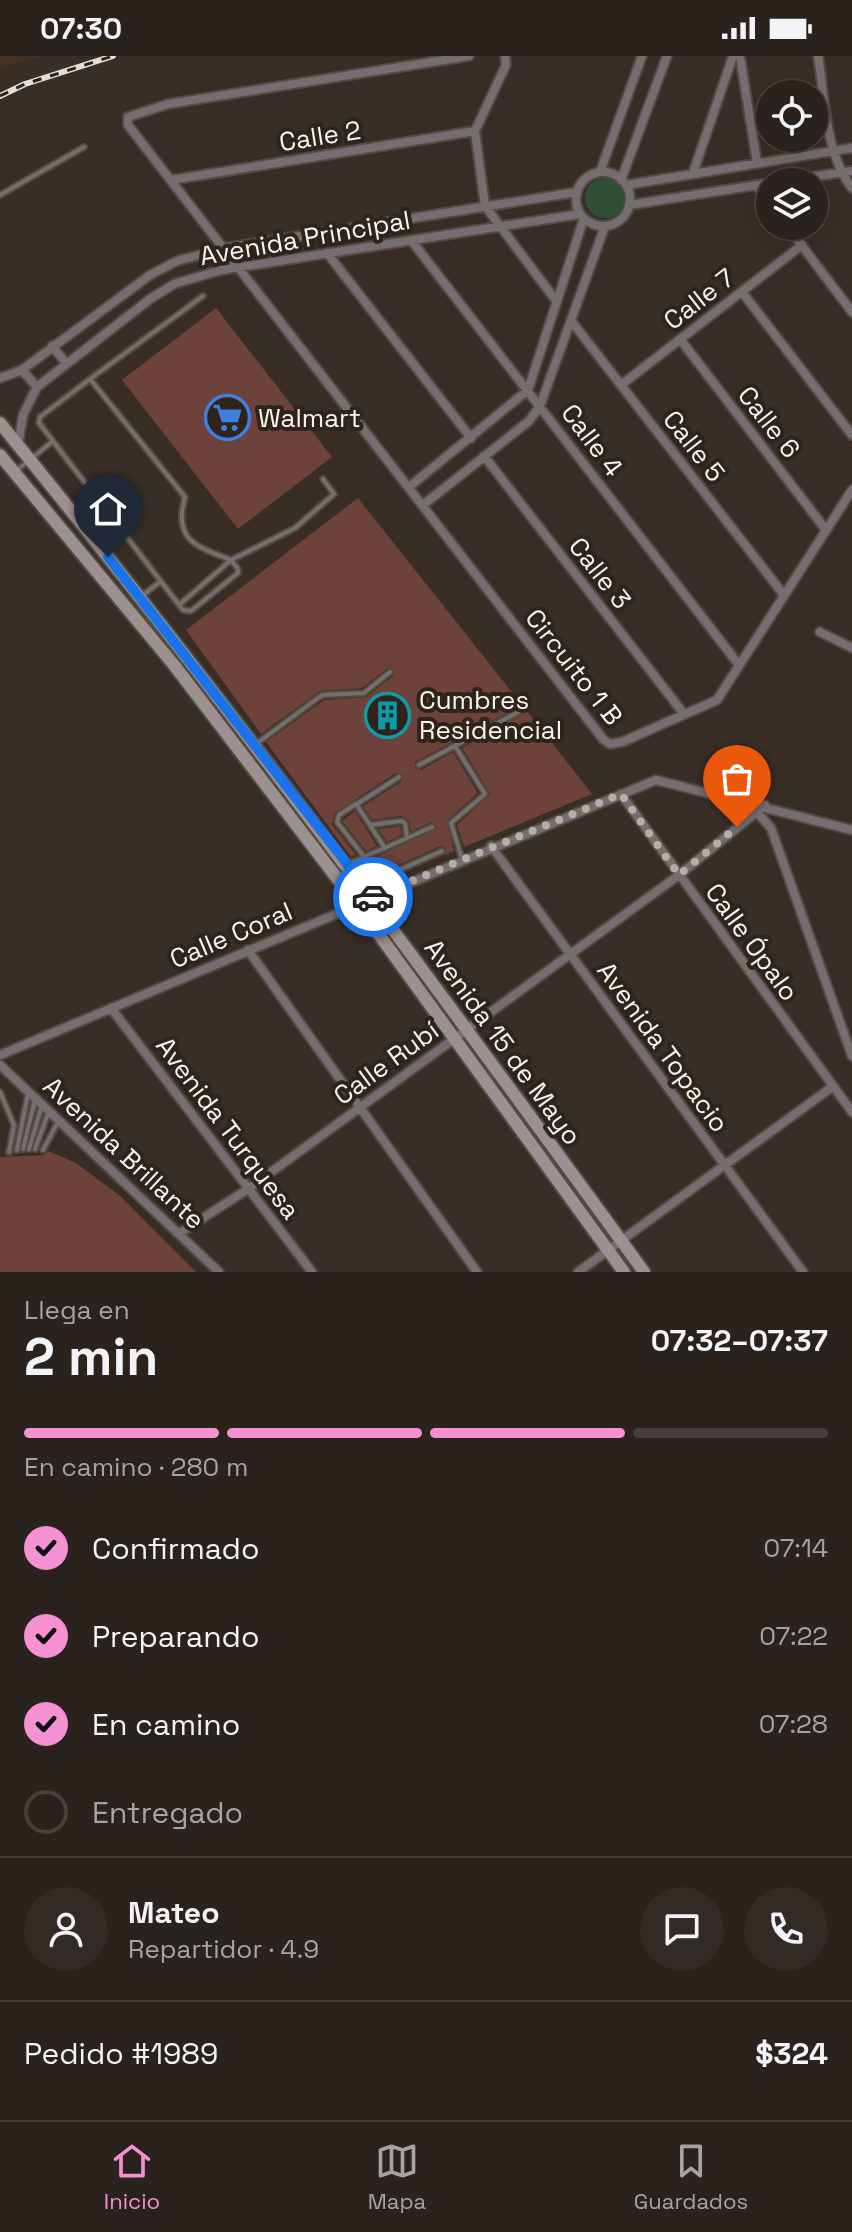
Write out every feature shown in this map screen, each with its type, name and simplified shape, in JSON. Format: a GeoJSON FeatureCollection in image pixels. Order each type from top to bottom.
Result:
{"type":"FeatureCollection","features":[{"type":"Feature","properties":{"kind":"main road","name":"Avenida 15 de Mayo"},"geometry":{"type":"LineString","coordinates":[[0,423],[185,654],[371,897],[644,1272]]}},
{"type":"Feature","properties":{"kind":"main road","name":"Avenida 15 de Mayo"},"geometry":{"type":"LineString","coordinates":[[0,455],[174,665],[356,903],[624,1272]]}},
{"type":"Feature","properties":{"kind":"main road"},"geometry":{"type":"LineString","coordinates":[[174,665],[185,654]]}},
{"type":"Feature","properties":{"kind":"street","name":"Circuito 1 B"},"geometry":{"type":"LineString","coordinates":[[469,56],[134,113],[128,117],[128,125],[603,739],[610,744],[622,742],[717,700],[852,490]]}},
{"type":"Feature","properties":{"kind":"street"},"geometry":{"type":"LineString","coordinates":[[505,56],[506,65],[475,131],[485,206],[557,302]]}},
{"type":"Feature","properties":{"kind":"street"},"geometry":{"type":"LineString","coordinates":[[409,487],[528,390],[582,216],[577,192],[583,180],[600,172],[642,56]]}},
{"type":"Feature","properties":{"kind":"street"},"geometry":{"type":"LineString","coordinates":[[423,505],[529,421],[540,406],[605,226],[623,216],[629,205],[624,183],[667,56]]}},
{"type":"Feature","properties":{"kind":"street"},"geometry":{"type":"LineString","coordinates":[[693,173],[733,56]]}},
{"type":"Feature","properties":{"kind":"street"},"geometry":{"type":"LineString","coordinates":[[740,56],[757,163]]}},
{"type":"Feature","properties":{"kind":"street"},"geometry":{"type":"LineString","coordinates":[[818,56],[834,151],[840,173],[852,188]]}},
{"type":"Feature","properties":{"kind":"street","name":"Calle 2"},"geometry":{"type":"LineString","coordinates":[[171,180],[475,131]]}},
{"type":"Feature","properties":{"kind":"street"},"geometry":{"type":"LineString","coordinates":[[600,172],[624,183],[852,148]]}},
{"type":"Feature","properties":{"kind":"street"},"geometry":{"type":"LineString","coordinates":[[828,175],[852,171]]}},
{"type":"Feature","properties":{"kind":"street"},"geometry":{"type":"LineString","coordinates":[[629,205],[756,185]]}},
{"type":"Feature","properties":{"kind":"street","name":"Avenida Principal"},"geometry":{"type":"LineString","coordinates":[[0,378],[22,370],[150,275],[177,261],[225,248],[577,192]]}},
{"type":"Feature","properties":{"kind":"street"},"geometry":{"type":"LineString","coordinates":[[582,216],[605,226]]}},
{"type":"Feature","properties":{"kind":"street","name":"Avenida Principal"},"geometry":{"type":"LineString","coordinates":[[18,445],[23,415],[37,387],[174,284],[240,267],[497,226],[582,216]]}},
{"type":"Feature","properties":{"kind":"street","name":"Calle 4"},"geometry":{"type":"LineString","coordinates":[[411,240],[739,665]]}},
{"type":"Feature","properties":{"kind":"street"},"geometry":{"type":"LineString","coordinates":[[798,240],[852,312]]}},
{"type":"Feature","properties":{"kind":"street","name":"Calle 7"},"geometry":{"type":"LineString","coordinates":[[621,385],[802,245]]}},
{"type":"Feature","properties":{"kind":"street"},"geometry":{"type":"LineString","coordinates":[[327,253],[471,438]]}},
{"type":"Feature","properties":{"kind":"street"},"geometry":{"type":"LineString","coordinates":[[742,292],[852,435]]}},
{"type":"Feature","properties":{"kind":"street","name":"Calle 5"},"geometry":{"type":"LineString","coordinates":[[572,322],[784,595]]}},
{"type":"Feature","properties":{"kind":"street","name":"Calle 6"},"geometry":{"type":"LineString","coordinates":[[680,339],[826,530]]}},
{"type":"Feature","properties":{"kind":"street"},"geometry":{"type":"LineString","coordinates":[[52,346],[67,364]]}},
{"type":"Feature","properties":{"kind":"street"},"geometry":{"type":"LineString","coordinates":[[22,370],[37,387]]}},
{"type":"Feature","properties":{"kind":"street","name":"Calle 3"},"geometry":{"type":"LineString","coordinates":[[484,456],[684,714]]}},
{"type":"Feature","properties":{"kind":"street"},"geometry":{"type":"LineString","coordinates":[[820,632],[852,648]]}},
{"type":"Feature","properties":{"kind":"street","name":"Calle Coral"},"geometry":{"type":"LineString","coordinates":[[0,1055],[491,846],[656,780],[765,805]]}},
{"type":"Feature","properties":{"kind":"street","name":"Calle Ópalo"},"geometry":{"type":"LineString","coordinates":[[621,794],[852,1112]]}},
{"type":"Feature","properties":{"kind":"street"},"geometry":{"type":"LineString","coordinates":[[765,805],[852,830]]}},
{"type":"Feature","properties":{"kind":"street","name":"Calle Rubí"},"geometry":{"type":"LineString","coordinates":[[180,1233],[248,1189],[679,875],[765,805]]}},
{"type":"Feature","properties":{"kind":"street"},"geometry":{"type":"LineString","coordinates":[[756,811],[771,828],[852,1056]]}},
{"type":"Feature","properties":{"kind":"street","name":"Avenida Topacio"},"geometry":{"type":"LineString","coordinates":[[491,846],[803,1272]]}},
{"type":"Feature","properties":{"kind":"street"},"geometry":{"type":"LineString","coordinates":[[248,950],[477,1272]]}},
{"type":"Feature","properties":{"kind":"street","name":"Avenida Turquesa"},"geometry":{"type":"LineString","coordinates":[[111,1008],[312,1272]]}},
{"type":"Feature","properties":{"kind":"street","name":"Avenida Brillante"},"geometry":{"type":"LineString","coordinates":[[0,1065],[219,1272]]}},
{"type":"Feature","properties":{"kind":"street"},"geometry":{"type":"LineString","coordinates":[[578,1272],[832,1087]]}},
{"type":"Feature","properties":{"kind":"lane"},"geometry":{"type":"LineString","coordinates":[[0,195],[84,147]]}},
{"type":"Feature","properties":{"kind":"lane"},"geometry":{"type":"LineString","coordinates":[[90,379],[185,497],[179,518],[182,530],[199,548],[231,560],[238,573],[191,611],[186,612],[179,605],[39,423],[40,417],[90,379],[203,296]]}},
{"type":"Feature","properties":{"kind":"lane"},"geometry":{"type":"LineString","coordinates":[[14,472],[53,441]]}},
{"type":"Feature","properties":{"kind":"lane"},"geometry":{"type":"LineString","coordinates":[[179,605],[231,560],[295,528],[334,494],[323,479]]}},
{"type":"Feature","properties":{"kind":"lane"},"geometry":{"type":"LineString","coordinates":[[140,598],[161,581]]}},
{"type":"Feature","properties":{"kind":"lane"},"geometry":{"type":"LineString","coordinates":[[254,745],[322,695],[364,693],[390,672]]}},
{"type":"Feature","properties":{"kind":"lane"},"geometry":{"type":"LineString","coordinates":[[419,765],[522,710]]}},
{"type":"Feature","properties":{"kind":"lane"},"geometry":{"type":"LineString","coordinates":[[455,746],[485,794],[451,823],[462,859]]}},
{"type":"Feature","properties":{"kind":"lane"},"geometry":{"type":"LineString","coordinates":[[399,777],[337,818],[346,836],[381,878],[442,851]]}},
{"type":"Feature","properties":{"kind":"lane"},"geometry":{"type":"LineString","coordinates":[[356,804],[385,848]]}},
{"type":"Feature","properties":{"kind":"lane"},"geometry":{"type":"LineString","coordinates":[[370,825],[401,821],[405,823],[407,838]]}},
{"type":"Feature","properties":{"kind":"lane"},"geometry":{"type":"LineString","coordinates":[[346,865],[432,827]]}},
{"type":"Feature","properties":{"kind":"lane"},"geometry":{"type":"LineString","coordinates":[[331,846],[346,836]]}},
{"type":"Feature","properties":{"kind":"lane"},"geometry":{"type":"LineString","coordinates":[[0,1092],[14,1125],[9,1152]]}},
{"type":"Feature","properties":{"kind":"lane"},"geometry":{"type":"LineString","coordinates":[[26,1149],[39,1101]]}},
{"type":"Feature","properties":{"kind":"lane"},"geometry":{"type":"LineString","coordinates":[[26,1149],[39,1101]]}},
{"type":"Feature","properties":{"kind":"lane"},"geometry":{"type":"LineString","coordinates":[[26,1149],[39,1101]]}},
{"type":"Feature","properties":{"kind":"lane"},"geometry":{"type":"LineString","coordinates":[[26,1149],[39,1101]]}},
{"type":"Feature","properties":{"kind":"lane"},"geometry":{"type":"LineString","coordinates":[[43,1150],[59,1120]]}},
{"type":"Feature","properties":{"kind":"shaded area"},"geometry":{"type":"Polygon","coordinates":[[[0,56],[41,56],[0,68],[0,56]]]}},
{"type":"Feature","properties":{"kind":"green space"},"geometry":{"type":"Polygon","coordinates":[[[605,178],[619,184],[625,198],[619,212],[605,218],[591,212],[585,198],[591,184],[605,178]]]}},
{"type":"Feature","properties":{"kind":"building","name":"Walmart"},"geometry":{"type":"Polygon","coordinates":[[[216,308],[332,457],[238,529],[122,380],[216,308]]]}},
{"type":"Feature","properties":{"kind":"building","name":"Cumbres Residencial"},"geometry":{"type":"Polygon","coordinates":[[[358,498],[522,705],[415,762],[415,768],[421,770],[453,752],[478,793],[447,821],[454,851],[445,855],[446,848],[441,846],[383,872],[372,859],[437,828],[432,822],[411,831],[409,821],[401,816],[372,820],[363,806],[402,781],[403,774],[396,773],[335,813],[332,824],[356,855],[351,857],[266,742],[324,700],[366,697],[393,676],[394,670],[388,668],[362,688],[320,691],[261,734],[186,630],[358,498]]]}},
{"type":"Feature","properties":{"kind":"building"},"geometry":{"type":"Polygon","coordinates":[[[527,711],[592,794],[464,847],[457,825],[490,794],[462,748],[527,711]]]}},
{"type":"Feature","properties":{"kind":"building"},"geometry":{"type":"Polygon","coordinates":[[[355,811],[377,846],[366,851],[342,821],[355,811]]]}},
{"type":"Feature","properties":{"kind":"building"},"geometry":{"type":"Polygon","coordinates":[[[400,826],[402,835],[387,842],[378,829],[400,826]]]}},
{"type":"Feature","properties":{"kind":"building"},"geometry":{"type":"Polygon","coordinates":[[[363,863],[378,882],[372,885],[357,866],[363,863]]]}},
{"type":"Feature","properties":{"kind":"building"},"geometry":{"type":"Polygon","coordinates":[[[48,1151],[76,1163],[119,1195],[196,1272],[0,1272],[0,1157],[44,1155],[48,1151]]]}},
{"type":"Feature","properties":{"kind":"railway"},"geometry":{"type":"LineString","coordinates":[[0,96],[25,84],[113,56]]}},
{"type":"Feature","properties":{"kind":"way so far"},"geometry":{"type":"LineString","coordinates":[[373,897],[621,794],[679,875],[737,827]]}},
{"type":"Feature","properties":{"kind":"place","name":"Walmart"},"geometry":{"type":"Point","coordinates":[227,418]}},
{"type":"Feature","properties":{"kind":"place","name":"Cumbres Residencial"},"geometry":{"type":"Point","coordinates":[388,715]}},
{"type":"Feature","properties":{"kind":"route"},"geometry":{"type":"LineString","coordinates":[[108,557],[373,897]]}}]}
